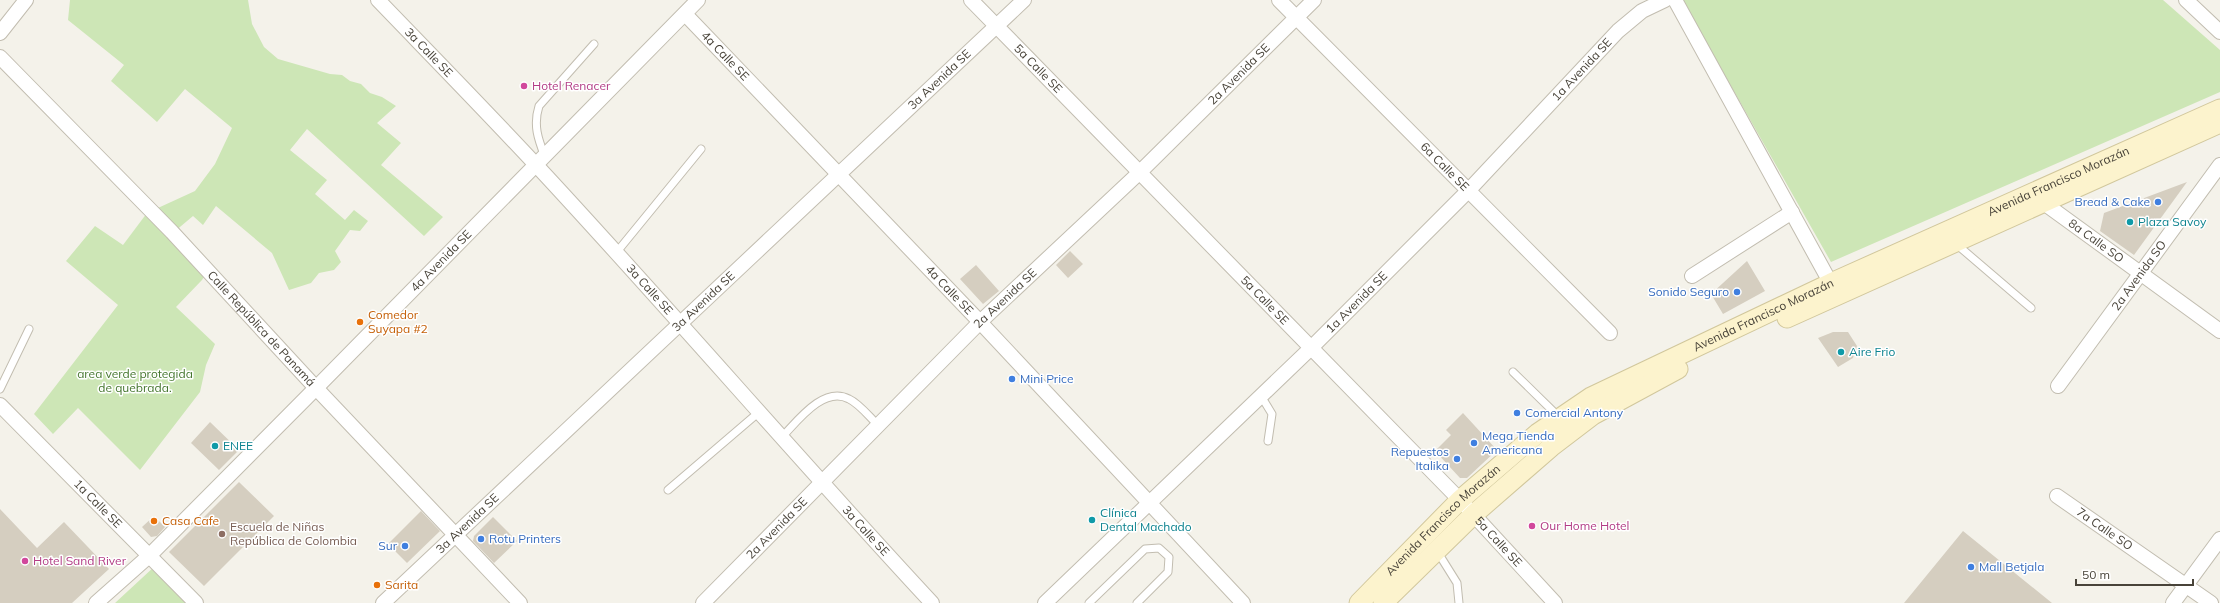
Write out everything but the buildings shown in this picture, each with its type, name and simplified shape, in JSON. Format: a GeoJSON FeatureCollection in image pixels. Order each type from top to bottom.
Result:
{"type":"FeatureCollection","features":[{"type":"Feature","properties":{"kind":"main road","name":"Avenida Francisco Morazán"},"geometry":{"type":"LineString","coordinates":[[1359,603],[1460,500],[1559,417],[1591,397],[1661,370],[1834,289],[2037,198],[2220,109]]}},
{"type":"Feature","properties":{"kind":"main road","name":"Avenida Francisco Morazán"},"geometry":{"type":"LineString","coordinates":[[1834,289],[1955,243],[2037,198],[2220,123]]}},
{"type":"Feature","properties":{"kind":"main road","name":"Avenida Francisco Morazán"},"geometry":{"type":"LineString","coordinates":[[1383,603],[1474,514],[1551,447],[1593,415],[1661,370]]}},
{"type":"Feature","properties":{"kind":"street"},"geometry":{"type":"LineString","coordinates":[[0,33],[26,0]]}},
{"type":"Feature","properties":{"kind":"street","name":"3a Calle SE"},"geometry":{"type":"LineString","coordinates":[[378,0],[541,162],[616,253],[681,324],[822,484],[932,603]]}},
{"type":"Feature","properties":{"kind":"street","name":"4a Avenida SE"},"geometry":{"type":"LineString","coordinates":[[96,603],[149,556],[541,162],[698,0]]}},
{"type":"Feature","properties":{"kind":"street","name":"5a Calle SE"},"geometry":{"type":"LineString","coordinates":[[971,0],[1474,514],[1556,603]]}},
{"type":"Feature","properties":{"kind":"street","name":"3a Avenida SE"},"geometry":{"type":"LineString","coordinates":[[383,603],[456,536],[1024,0]]}},
{"type":"Feature","properties":{"kind":"street","name":"6a Calle SE"},"geometry":{"type":"LineString","coordinates":[[1279,0],[1610,333]]}},
{"type":"Feature","properties":{"kind":"street","name":"2a Avenida SE"},"geometry":{"type":"LineString","coordinates":[[703,603],[822,484],[980,322],[1140,172],[1314,0]]}},
{"type":"Feature","properties":{"kind":"street","name":"1a Avenida SE"},"geometry":{"type":"LineString","coordinates":[[1045,603],[1311,348],[1468,191],[1618,30],[1642,11],[1665,0]]}},
{"type":"Feature","properties":{"kind":"street"},"geometry":{"type":"LineString","coordinates":[[1675,0],[1834,289]]}},
{"type":"Feature","properties":{"kind":"street"},"geometry":{"type":"LineString","coordinates":[[2186,0],[2220,32]]}},
{"type":"Feature","properties":{"kind":"street","name":"4a Calle SE"},"geometry":{"type":"LineString","coordinates":[[684,14],[980,322],[1243,603]]}},
{"type":"Feature","properties":{"kind":"street","name":"Calle República de Panamá"},"geometry":{"type":"LineString","coordinates":[[0,58],[172,232],[316,388],[520,603]]}},
{"type":"Feature","properties":{"kind":"street","name":"2a Avenida SO"},"geometry":{"type":"LineString","coordinates":[[2058,386],[2220,165]]}},
{"type":"Feature","properties":{"kind":"street","name":"8a Calle SO"},"geometry":{"type":"LineString","coordinates":[[2037,198],[2220,331]]}},
{"type":"Feature","properties":{"kind":"street"},"geometry":{"type":"LineString","coordinates":[[1692,276],[1792,212]]}},
{"type":"Feature","properties":{"kind":"street","name":"1a Calle SE"},"geometry":{"type":"LineString","coordinates":[[0,405],[196,603]]}},
{"type":"Feature","properties":{"kind":"street","name":"7a Calle SO"},"geometry":{"type":"LineString","coordinates":[[2057,496],[2211,603]]}},
{"type":"Feature","properties":{"kind":"street"},"geometry":{"type":"LineString","coordinates":[[2172,603],[2220,539]]}},
{"type":"Feature","properties":{"kind":"lane"},"geometry":{"type":"LineString","coordinates":[[541,162],[536,134],[536,117],[539,106],[594,44]]}},
{"type":"Feature","properties":{"kind":"lane"},"geometry":{"type":"LineString","coordinates":[[616,253],[701,149]]}},
{"type":"Feature","properties":{"kind":"lane"},"geometry":{"type":"LineString","coordinates":[[1955,243],[2031,308]]}},
{"type":"Feature","properties":{"kind":"lane"},"geometry":{"type":"LineString","coordinates":[[0,389],[29,329]]}},
{"type":"Feature","properties":{"kind":"lane"},"geometry":{"type":"LineString","coordinates":[[1512,372],[1559,417]]}},
{"type":"Feature","properties":{"kind":"lane"},"geometry":{"type":"LineString","coordinates":[[781,438],[822,399],[835,396],[848,398],[879,426]]}},
{"type":"Feature","properties":{"kind":"lane"},"geometry":{"type":"LineString","coordinates":[[1261,396],[1272,414],[1268,441]]}},
{"type":"Feature","properties":{"kind":"lane"},"geometry":{"type":"LineString","coordinates":[[668,490],[758,413]]}},
{"type":"Feature","properties":{"kind":"lane"},"geometry":{"type":"LineString","coordinates":[[1090,603],[1145,549],[1159,548],[1169,557],[1168,572],[1137,603]]}},
{"type":"Feature","properties":{"kind":"lane"},"geometry":{"type":"LineString","coordinates":[[1437,551],[1457,583],[1459,603]]}},
{"type":"Feature","properties":{"kind":"green space","name":"area verde protegida de quebrada."},"geometry":{"type":"Polygon","coordinates":[[[70,0],[248,0],[252,24],[264,47],[278,59],[330,74],[342,75],[350,81],[361,84],[370,93],[382,97],[396,106],[377,123],[401,143],[381,165],[443,217],[424,236],[307,129],[290,150],[327,180],[315,194],[345,220],[354,210],[368,221],[360,231],[350,230],[335,251],[341,262],[334,270],[319,273],[311,283],[289,290],[272,253],[216,206],[203,225],[193,216],[174,232],[207,272],[202,280],[176,307],[215,344],[206,365],[200,392],[140,470],[78,408],[53,434],[34,414],[118,305],[66,261],[95,226],[123,245],[147,213],[195,191],[215,164],[232,128],[185,89],[157,122],[111,81],[124,65],[68,20],[70,0]]]}},
{"type":"Feature","properties":{"kind":"green space"},"geometry":{"type":"Polygon","coordinates":[[[1682,0],[2163,0],[2220,50],[2220,92],[1831,262],[1682,0]]]}},
{"type":"Feature","properties":{"kind":"green space"},"geometry":{"type":"Polygon","coordinates":[[[155,566],[190,603],[115,603],[155,566]]]}},
{"type":"Feature","properties":{"kind":"place","name":"Hotel Renacer"},"geometry":{"type":"Point","coordinates":[524,86]}},
{"type":"Feature","properties":{"kind":"place","name":"Bread & Cake"},"geometry":{"type":"Point","coordinates":[2158,202]}},
{"type":"Feature","properties":{"kind":"place","name":"Plaza Savoy"},"geometry":{"type":"Point","coordinates":[2130,222]}},
{"type":"Feature","properties":{"kind":"place","name":"Sonido Seguro"},"geometry":{"type":"Point","coordinates":[1737,292]}},
{"type":"Feature","properties":{"kind":"place","name":"Comedor Suyapa #2"},"geometry":{"type":"Point","coordinates":[360,322]}},
{"type":"Feature","properties":{"kind":"place","name":"Aire Frio"},"geometry":{"type":"Point","coordinates":[1841,352]}},
{"type":"Feature","properties":{"kind":"place","name":"Mini Price"},"geometry":{"type":"Point","coordinates":[1012,379]}},
{"type":"Feature","properties":{"kind":"place","name":"Comercial Antony"},"geometry":{"type":"Point","coordinates":[1517,413]}},
{"type":"Feature","properties":{"kind":"place","name":"Mega Tienda Americana"},"geometry":{"type":"Point","coordinates":[1474,443]}},
{"type":"Feature","properties":{"kind":"place","name":"ENEE"},"geometry":{"type":"Point","coordinates":[215,446]}},
{"type":"Feature","properties":{"kind":"place","name":"Repuestos Italika"},"geometry":{"type":"Point","coordinates":[1457,459]}},
{"type":"Feature","properties":{"kind":"place","name":"Clínica Dental Machado"},"geometry":{"type":"Point","coordinates":[1092,520]}},
{"type":"Feature","properties":{"kind":"place","name":"Casa Cafe"},"geometry":{"type":"Point","coordinates":[154,521]}},
{"type":"Feature","properties":{"kind":"place","name":"Our Home Hotel"},"geometry":{"type":"Point","coordinates":[1532,526]}},
{"type":"Feature","properties":{"kind":"place","name":"Escuela de Niñas República de Colombia"},"geometry":{"type":"Point","coordinates":[222,534]}},
{"type":"Feature","properties":{"kind":"place","name":"Rotu Printers"},"geometry":{"type":"Point","coordinates":[481,539]}},
{"type":"Feature","properties":{"kind":"place","name":"Sur"},"geometry":{"type":"Point","coordinates":[405,546]}},
{"type":"Feature","properties":{"kind":"place","name":"Hotel Sand River"},"geometry":{"type":"Point","coordinates":[25,561]}},
{"type":"Feature","properties":{"kind":"place","name":"Mall Betjala"},"geometry":{"type":"Point","coordinates":[1971,567]}},
{"type":"Feature","properties":{"kind":"place","name":"Sarita"},"geometry":{"type":"Point","coordinates":[377,585]}}]}
